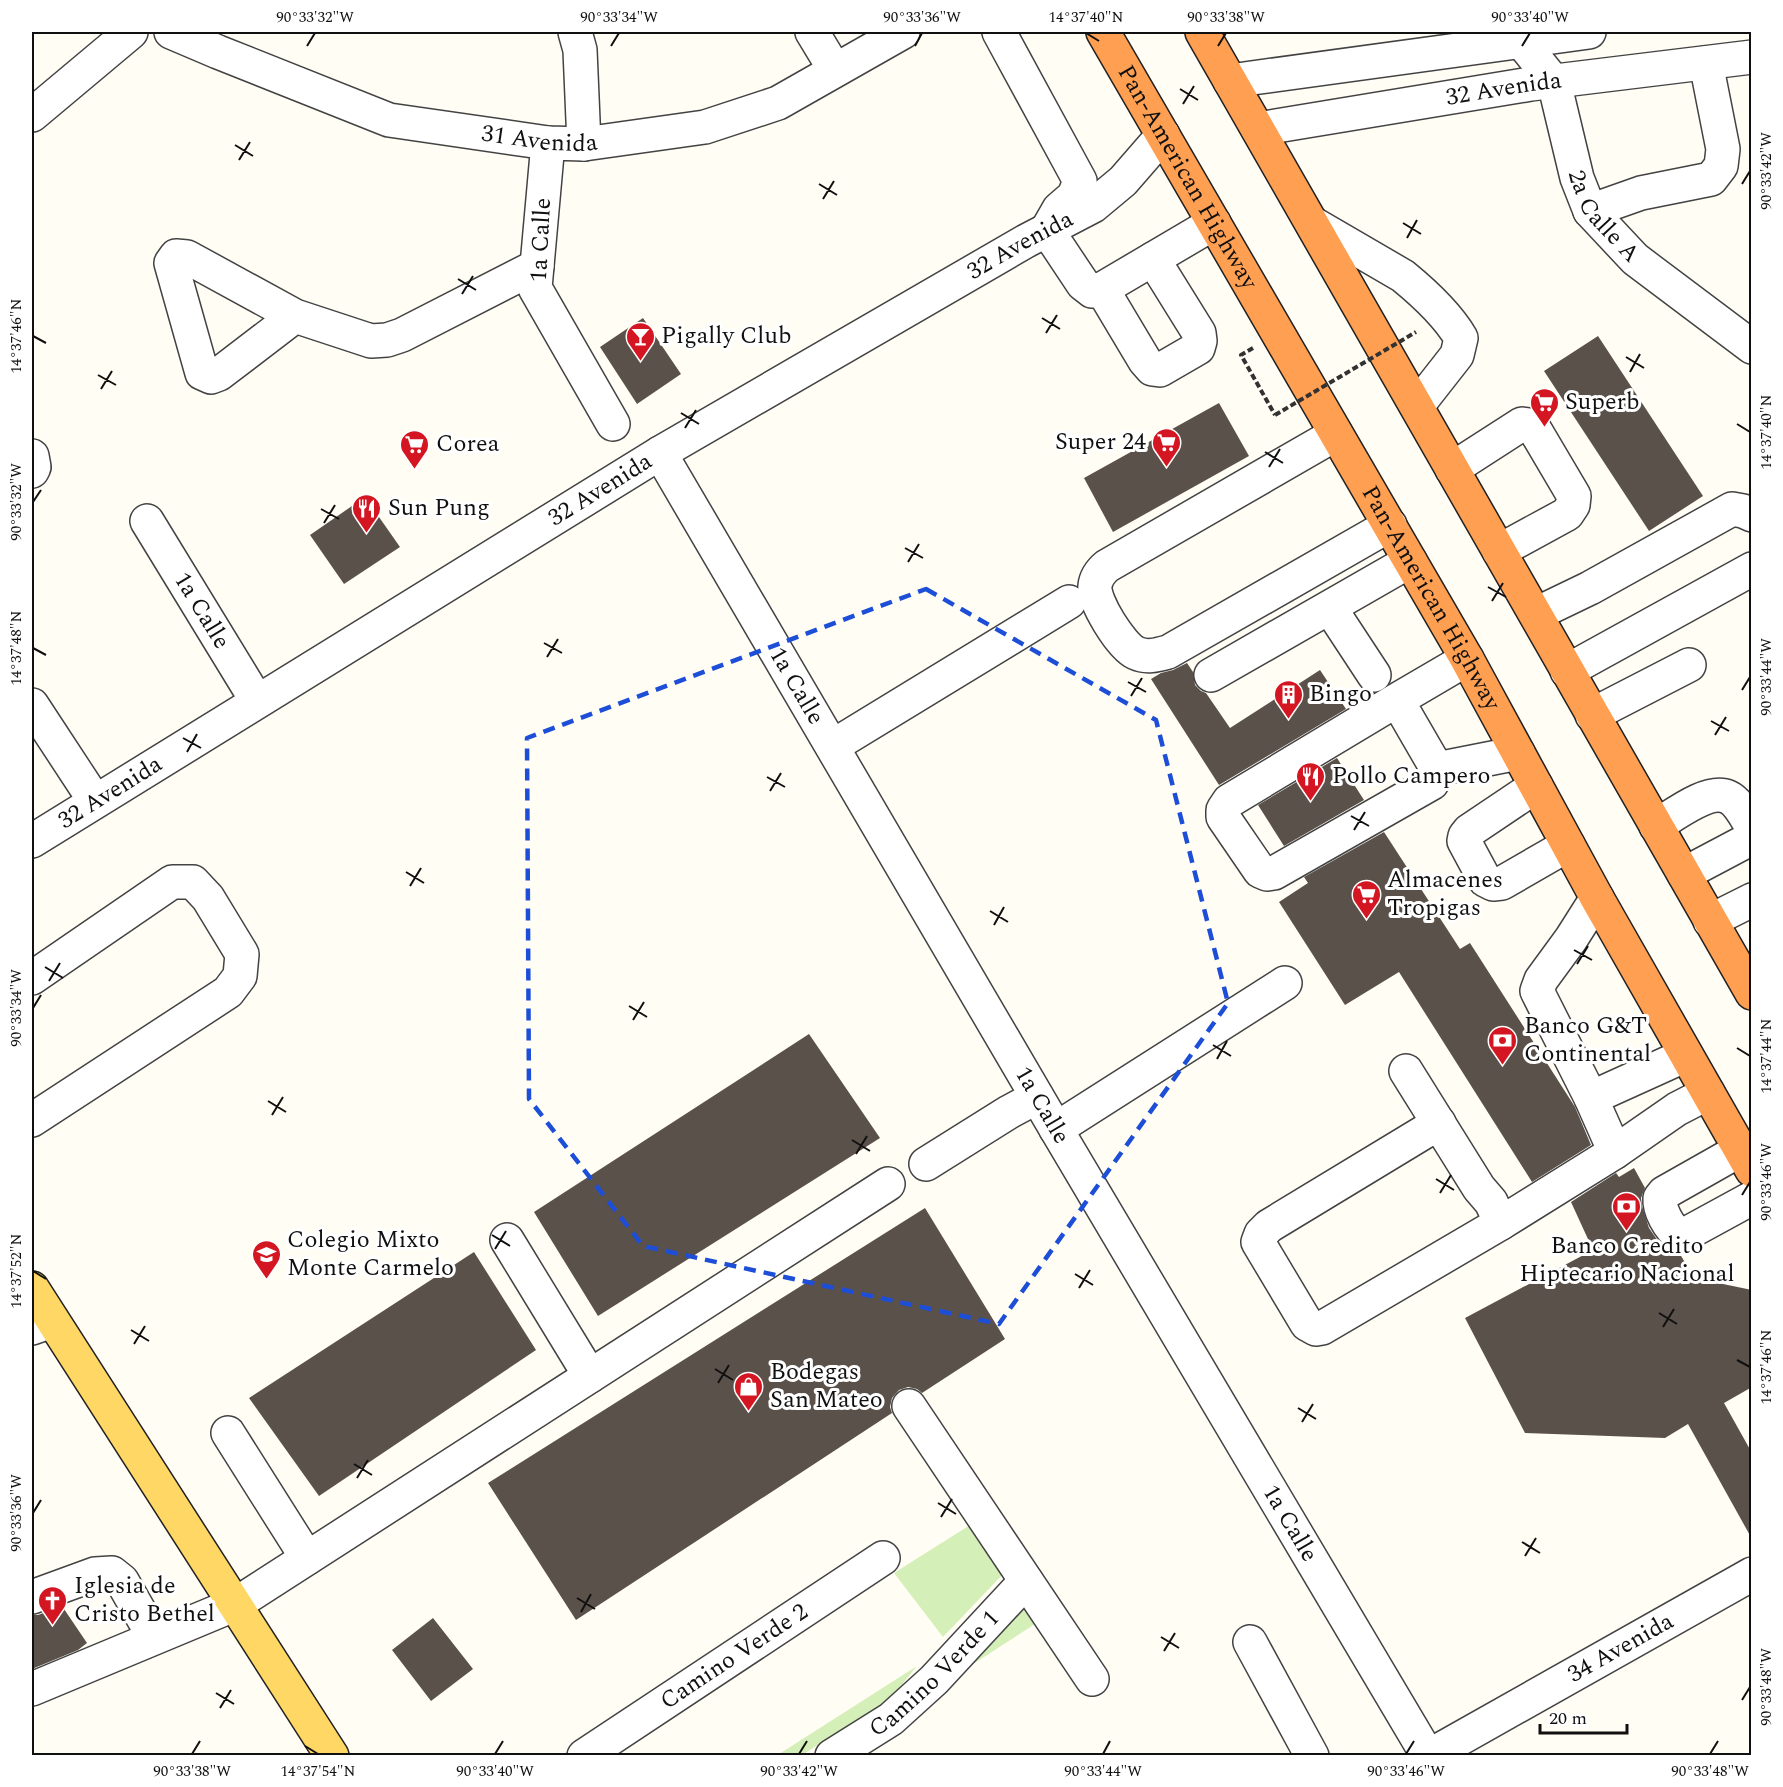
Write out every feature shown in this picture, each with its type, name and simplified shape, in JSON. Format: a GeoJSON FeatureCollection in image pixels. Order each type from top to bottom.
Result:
{"type":"FeatureCollection","features":[{"type":"Feature","properties":{"kind":"highway","name":"Pan-American Highway"},"geometry":{"type":"LineString","coordinates":[[1103,32],[1467,659],[1597,898],[1707,1093],[1748,1154]]}},
{"type":"Feature","properties":{"kind":"highway"},"geometry":{"type":"LineString","coordinates":[[1207,34],[1230,81],[1752,993]]}},
{"type":"Feature","properties":{"kind":"main road"},"geometry":{"type":"LineString","coordinates":[[32,1288],[42,1325],[236,1604],[332,1755]]}},
{"type":"Feature","properties":{"kind":"street"},"geometry":{"type":"LineString","coordinates":[[32,115],[131,32]]}},
{"type":"Feature","properties":{"kind":"street","name":"31 Avenida"},"geometry":{"type":"LineString","coordinates":[[171,32],[389,120],[548,143],[584,144],[705,127],[778,103],[903,32]]}},
{"type":"Feature","properties":{"kind":"street"},"geometry":{"type":"LineString","coordinates":[[575,32],[580,50],[584,144]]}},
{"type":"Feature","properties":{"kind":"street"},"geometry":{"type":"LineString","coordinates":[[812,32],[834,70]]}},
{"type":"Feature","properties":{"kind":"street"},"geometry":{"type":"LineString","coordinates":[[999,32],[1080,181],[1074,196],[1059,209],[1047,230],[1083,284],[1092,291],[1102,289],[1214,223]]}},
{"type":"Feature","properties":{"kind":"street","name":"32 Avenida"},"geometry":{"type":"LineString","coordinates":[[1230,81],[1515,36],[1589,32]]}},
{"type":"Feature","properties":{"kind":"street","name":"2a Calle A"},"geometry":{"type":"LineString","coordinates":[[1515,36],[1554,82],[1577,178],[1590,211],[1635,259],[1752,347]]}},
{"type":"Feature","properties":{"kind":"street","name":"32 Avenida"},"geometry":{"type":"LineString","coordinates":[[1258,129],[1554,82],[1752,57]]}},
{"type":"Feature","properties":{"kind":"street"},"geometry":{"type":"LineString","coordinates":[[1590,211],[1641,193],[1711,179],[1721,166],[1723,149],[1706,63]]}},
{"type":"Feature","properties":{"kind":"street","name":"32 Avenida"},"geometry":{"type":"LineString","coordinates":[[32,841],[660,453],[1047,230],[1093,206],[1124,181],[1163,135]]}},
{"type":"Feature","properties":{"kind":"street","name":"1a Calle"},"geometry":{"type":"LineString","coordinates":[[548,143],[535,288],[613,424]]}},
{"type":"Feature","properties":{"kind":"street"},"geometry":{"type":"LineString","coordinates":[[1312,224],[1403,276],[1452,322],[1461,338],[1457,355],[1417,406]]}},
{"type":"Feature","properties":{"kind":"street"},"geometry":{"type":"LineString","coordinates":[[1102,289],[1152,369],[1160,370],[1197,348],[1200,341],[1199,333],[1153,258]]}},
{"type":"Feature","properties":{"kind":"street"},"geometry":{"type":"LineString","coordinates":[[295,316],[371,341],[387,340],[402,335],[537,266]]}},
{"type":"Feature","properties":{"kind":"street"},"geometry":{"type":"LineString","coordinates":[[1452,469],[1522,424],[1530,425],[1574,496],[1573,505],[1567,514],[1499,551]]}},
{"type":"Feature","properties":{"kind":"street"},"geometry":{"type":"LineString","coordinates":[[1336,434],[1107,566],[1099,573],[1095,587],[1098,602],[1122,642],[1135,653],[1151,656],[1168,652],[1389,525]]}},
{"type":"Feature","properties":{"kind":"street","name":"1a Calle"},"geometry":{"type":"LineString","coordinates":[[660,453],[1037,1097],[1429,1755]]}},
{"type":"Feature","properties":{"kind":"street"},"geometry":{"type":"LineString","coordinates":[[1536,614],[1590,588],[1732,509],[1752,515]]}},
{"type":"Feature","properties":{"kind":"street","name":"1a Calle"},"geometry":{"type":"LineString","coordinates":[[147,521],[258,701]]}},
{"type":"Feature","properties":{"kind":"street"},"geometry":{"type":"LineString","coordinates":[[1211,675],[1410,561]]}},
{"type":"Feature","properties":{"kind":"street"},"geometry":{"type":"LineString","coordinates":[[1567,671],[1752,569]]}},
{"type":"Feature","properties":{"kind":"street"},"geometry":{"type":"LineString","coordinates":[[833,746],[1069,602]]}},
{"type":"Feature","properties":{"kind":"street"},"geometry":{"type":"LineString","coordinates":[[1330,608],[1374,675]]}},
{"type":"Feature","properties":{"kind":"street"},"geometry":{"type":"LineString","coordinates":[[1397,700],[1437,769],[1432,783],[1274,873],[1267,874],[1260,871],[1223,817],[1223,810],[1229,801],[1397,700],[1467,659]]}},
{"type":"Feature","properties":{"kind":"street"},"geometry":{"type":"LineString","coordinates":[[1592,715],[1689,665]]}},
{"type":"Feature","properties":{"kind":"street"},"geometry":{"type":"LineString","coordinates":[[32,705],[95,801]]}},
{"type":"Feature","properties":{"kind":"street"},"geometry":{"type":"LineString","coordinates":[[1437,769],[1518,753]]}},
{"type":"Feature","properties":{"kind":"street"},"geometry":{"type":"LineString","coordinates":[[1536,786],[1465,836],[1464,841],[1485,880],[1493,884],[1502,883],[1568,845]]}},
{"type":"Feature","properties":{"kind":"street"},"geometry":{"type":"LineString","coordinates":[[1656,826],[1697,802],[1715,795],[1730,798],[1752,827]]}},
{"type":"Feature","properties":{"kind":"street"},"geometry":{"type":"LineString","coordinates":[[1684,874],[1752,838]]}},
{"type":"Feature","properties":{"kind":"street"},"geometry":{"type":"LineString","coordinates":[[32,978],[172,882],[193,882],[208,898],[242,954],[240,976],[228,992],[35,1111]]}},
{"type":"Feature","properties":{"kind":"street"},"geometry":{"type":"LineString","coordinates":[[1597,898],[1541,980],[1537,991],[1616,1152]]}},
{"type":"Feature","properties":{"kind":"street"},"geometry":{"type":"LineString","coordinates":[[1710,921],[1752,900]]}},
{"type":"Feature","properties":{"kind":"street"},"geometry":{"type":"LineString","coordinates":[[1056,1129],[1285,983]]}},
{"type":"Feature","properties":{"kind":"street"},"geometry":{"type":"LineString","coordinates":[[1591,1098],[1686,1055]]}},
{"type":"Feature","properties":{"kind":"street"},"geometry":{"type":"LineString","coordinates":[[1406,1071],[1479,1188],[1491,1202],[1501,1224]]}},
{"type":"Feature","properties":{"kind":"street"},"geometry":{"type":"LineString","coordinates":[[1439,1124],[1269,1226],[1261,1234],[1258,1242],[1307,1324],[1316,1329],[1322,1328],[1501,1224],[1616,1152],[1677,1109],[1707,1093]]}},
{"type":"Feature","properties":{"kind":"street"},"geometry":{"type":"LineString","coordinates":[[926,1164],[1037,1097]]}},
{"type":"Feature","properties":{"kind":"street"},"geometry":{"type":"LineString","coordinates":[[1748,1154],[1664,1193],[1659,1204],[1672,1230],[1679,1235],[1686,1234],[1752,1198]]}},
{"type":"Feature","properties":{"kind":"street"},"geometry":{"type":"LineString","coordinates":[[32,1689],[236,1604],[888,1184]]}},
{"type":"Feature","properties":{"kind":"street"},"geometry":{"type":"LineString","coordinates":[[507,1240],[590,1376]]}},
{"type":"Feature","properties":{"kind":"street"},"geometry":{"type":"LineString","coordinates":[[909,1406],[1092,1679]]}},
{"type":"Feature","properties":{"kind":"street"},"geometry":{"type":"LineString","coordinates":[[228,1433],[307,1558]]}},
{"type":"Feature","properties":{"kind":"street","name":"Camino Verde 2"},"geometry":{"type":"LineString","coordinates":[[584,1755],[883,1558]]}},
{"type":"Feature","properties":{"kind":"street"},"geometry":{"type":"LineString","coordinates":[[32,1597],[95,1574],[112,1573],[122,1581],[154,1637]]}},
{"type":"Feature","properties":{"kind":"street","name":"34 Avenida"},"geometry":{"type":"LineString","coordinates":[[1429,1755],[1752,1574]]}},
{"type":"Feature","properties":{"kind":"street","name":"Camino Verde 1"},"geometry":{"type":"LineString","coordinates":[[832,1755],[891,1719],[934,1680],[1026,1581]]}},
{"type":"Feature","properties":{"kind":"street"},"geometry":{"type":"LineString","coordinates":[[1250,1642],[1312,1755]]}},
{"type":"Feature","properties":{"kind":"path"},"geometry":{"type":"LineString","coordinates":[[1241,355],[1275,415],[1416,333]]}},
{"type":"Feature","properties":{"kind":"highlighted area"},"geometry":{"type":"Polygon","coordinates":[[[926,589],[1156,720],[1228,1003],[999,1324],[643,1246],[529,1099],[527,738],[926,589]]]}},
{"type":"Feature","properties":{"kind":"green space"},"geometry":{"type":"Polygon","coordinates":[[[978,1520],[1005,1572],[943,1637],[894,1573],[978,1520]]]}},
{"type":"Feature","properties":{"kind":"green space"},"geometry":{"type":"Polygon","coordinates":[[[1027,1599],[1038,1622],[953,1677],[1027,1599]]]}},
{"type":"Feature","properties":{"kind":"green space"},"geometry":{"type":"Polygon","coordinates":[[[917,1666],[890,1699],[802,1755],[776,1756],[917,1666]]]}},
{"type":"Feature","properties":{"kind":"building","name":"Pigally Club"},"geometry":{"type":"Polygon","coordinates":[[[643,318],[681,374],[637,404],[600,347],[643,318]]]}},
{"type":"Feature","properties":{"kind":"building"},"geometry":{"type":"Polygon","coordinates":[[[1598,336],[1703,496],[1649,531],[1544,371],[1598,336]]]}},
{"type":"Feature","properties":{"kind":"building","name":"Super 24"},"geometry":{"type":"Polygon","coordinates":[[[1219,403],[1249,456],[1113,532],[1084,478],[1219,403]]]}},
{"type":"Feature","properties":{"kind":"building"},"geometry":{"type":"Polygon","coordinates":[[[365,497],[400,547],[344,584],[310,535],[365,497]]]}},
{"type":"Feature","properties":{"kind":"building","name":"Bingo"},"geometry":{"type":"Polygon","coordinates":[[[1187,663],[1193,672],[1195,685],[1206,693],[1230,728],[1320,670],[1346,709],[1219,785],[1151,679],[1187,663]]]}},
{"type":"Feature","properties":{"kind":"building","name":"Pollo Campero"},"geometry":{"type":"Polygon","coordinates":[[[1337,758],[1364,800],[1284,846],[1258,805],[1337,758]]]}},
{"type":"Feature","properties":{"kind":"building"},"geometry":{"type":"Polygon","coordinates":[[[1384,832],[1460,949],[1470,943],[1575,1107],[1591,1145],[1532,1182],[1399,972],[1345,1005],[1279,902],[1308,883],[1304,877],[1384,832]]]}},
{"type":"Feature","properties":{"kind":"building"},"geometry":{"type":"Polygon","coordinates":[[[809,1034],[880,1138],[598,1316],[534,1212],[809,1034]]]}},
{"type":"Feature","properties":{"kind":"building"},"geometry":{"type":"Polygon","coordinates":[[[1634,1168],[1645,1188],[1641,1198],[1649,1228],[1658,1241],[1673,1253],[1680,1254],[1694,1278],[1752,1290],[1752,1387],[1724,1403],[1752,1453],[1752,1539],[1688,1424],[1665,1438],[1525,1433],[1465,1318],[1593,1250],[1571,1202],[1616,1173],[1619,1177],[1634,1168]]]}},
{"type":"Feature","properties":{"kind":"building","name":"Bodegas San Mateo"},"geometry":{"type":"Polygon","coordinates":[[[925,1208],[1005,1339],[922,1393],[908,1387],[899,1390],[892,1398],[890,1407],[892,1413],[576,1620],[488,1483],[925,1208]]]}},
{"type":"Feature","properties":{"kind":"building"},"geometry":{"type":"Polygon","coordinates":[[[474,1252],[536,1350],[319,1496],[249,1398],[474,1252]]]}},
{"type":"Feature","properties":{"kind":"building","name":"Iglesia de Cristo Bethel"},"geometry":{"type":"Polygon","coordinates":[[[62,1606],[87,1643],[78,1650],[32,1669],[32,1615],[62,1606]]]}},
{"type":"Feature","properties":{"kind":"building"},"geometry":{"type":"Polygon","coordinates":[[[433,1618],[473,1669],[431,1701],[392,1650],[433,1618]]]}},
{"type":"Feature","properties":{"kind":"place","name":"Pigally Club"},"geometry":{"type":"Point","coordinates":[640,362]}},
{"type":"Feature","properties":{"kind":"place","name":"Superb"},"geometry":{"type":"Point","coordinates":[1544,428]}},
{"type":"Feature","properties":{"kind":"place","name":"Super 24"},"geometry":{"type":"Point","coordinates":[1167,468]}},
{"type":"Feature","properties":{"kind":"place","name":"Corea"},"geometry":{"type":"Point","coordinates":[415,470]}},
{"type":"Feature","properties":{"kind":"place","name":"Sun Pung"},"geometry":{"type":"Point","coordinates":[367,534]}},
{"type":"Feature","properties":{"kind":"place","name":"Bingo"},"geometry":{"type":"Point","coordinates":[1288,720]}},
{"type":"Feature","properties":{"kind":"place","name":"Pollo Campero"},"geometry":{"type":"Point","coordinates":[1311,802]}},
{"type":"Feature","properties":{"kind":"place","name":"Almacenes Tropigas"},"geometry":{"type":"Point","coordinates":[1366,920]}},
{"type":"Feature","properties":{"kind":"place","name":"Banco G&T Continental"},"geometry":{"type":"Point","coordinates":[1503,1066]}},
{"type":"Feature","properties":{"kind":"place","name":"Banco Credito Hiptecario Nacional"},"geometry":{"type":"Point","coordinates":[1627,1232]}},
{"type":"Feature","properties":{"kind":"place","name":"Colegio Mixto Monte Carmelo"},"geometry":{"type":"Point","coordinates":[266,1280]}},
{"type":"Feature","properties":{"kind":"place","name":"Bodegas San Mateo"},"geometry":{"type":"Point","coordinates":[749,1412]}},
{"type":"Feature","properties":{"kind":"place","name":"Iglesia de Cristo Bethel"},"geometry":{"type":"Point","coordinates":[53,1626]}}]}
